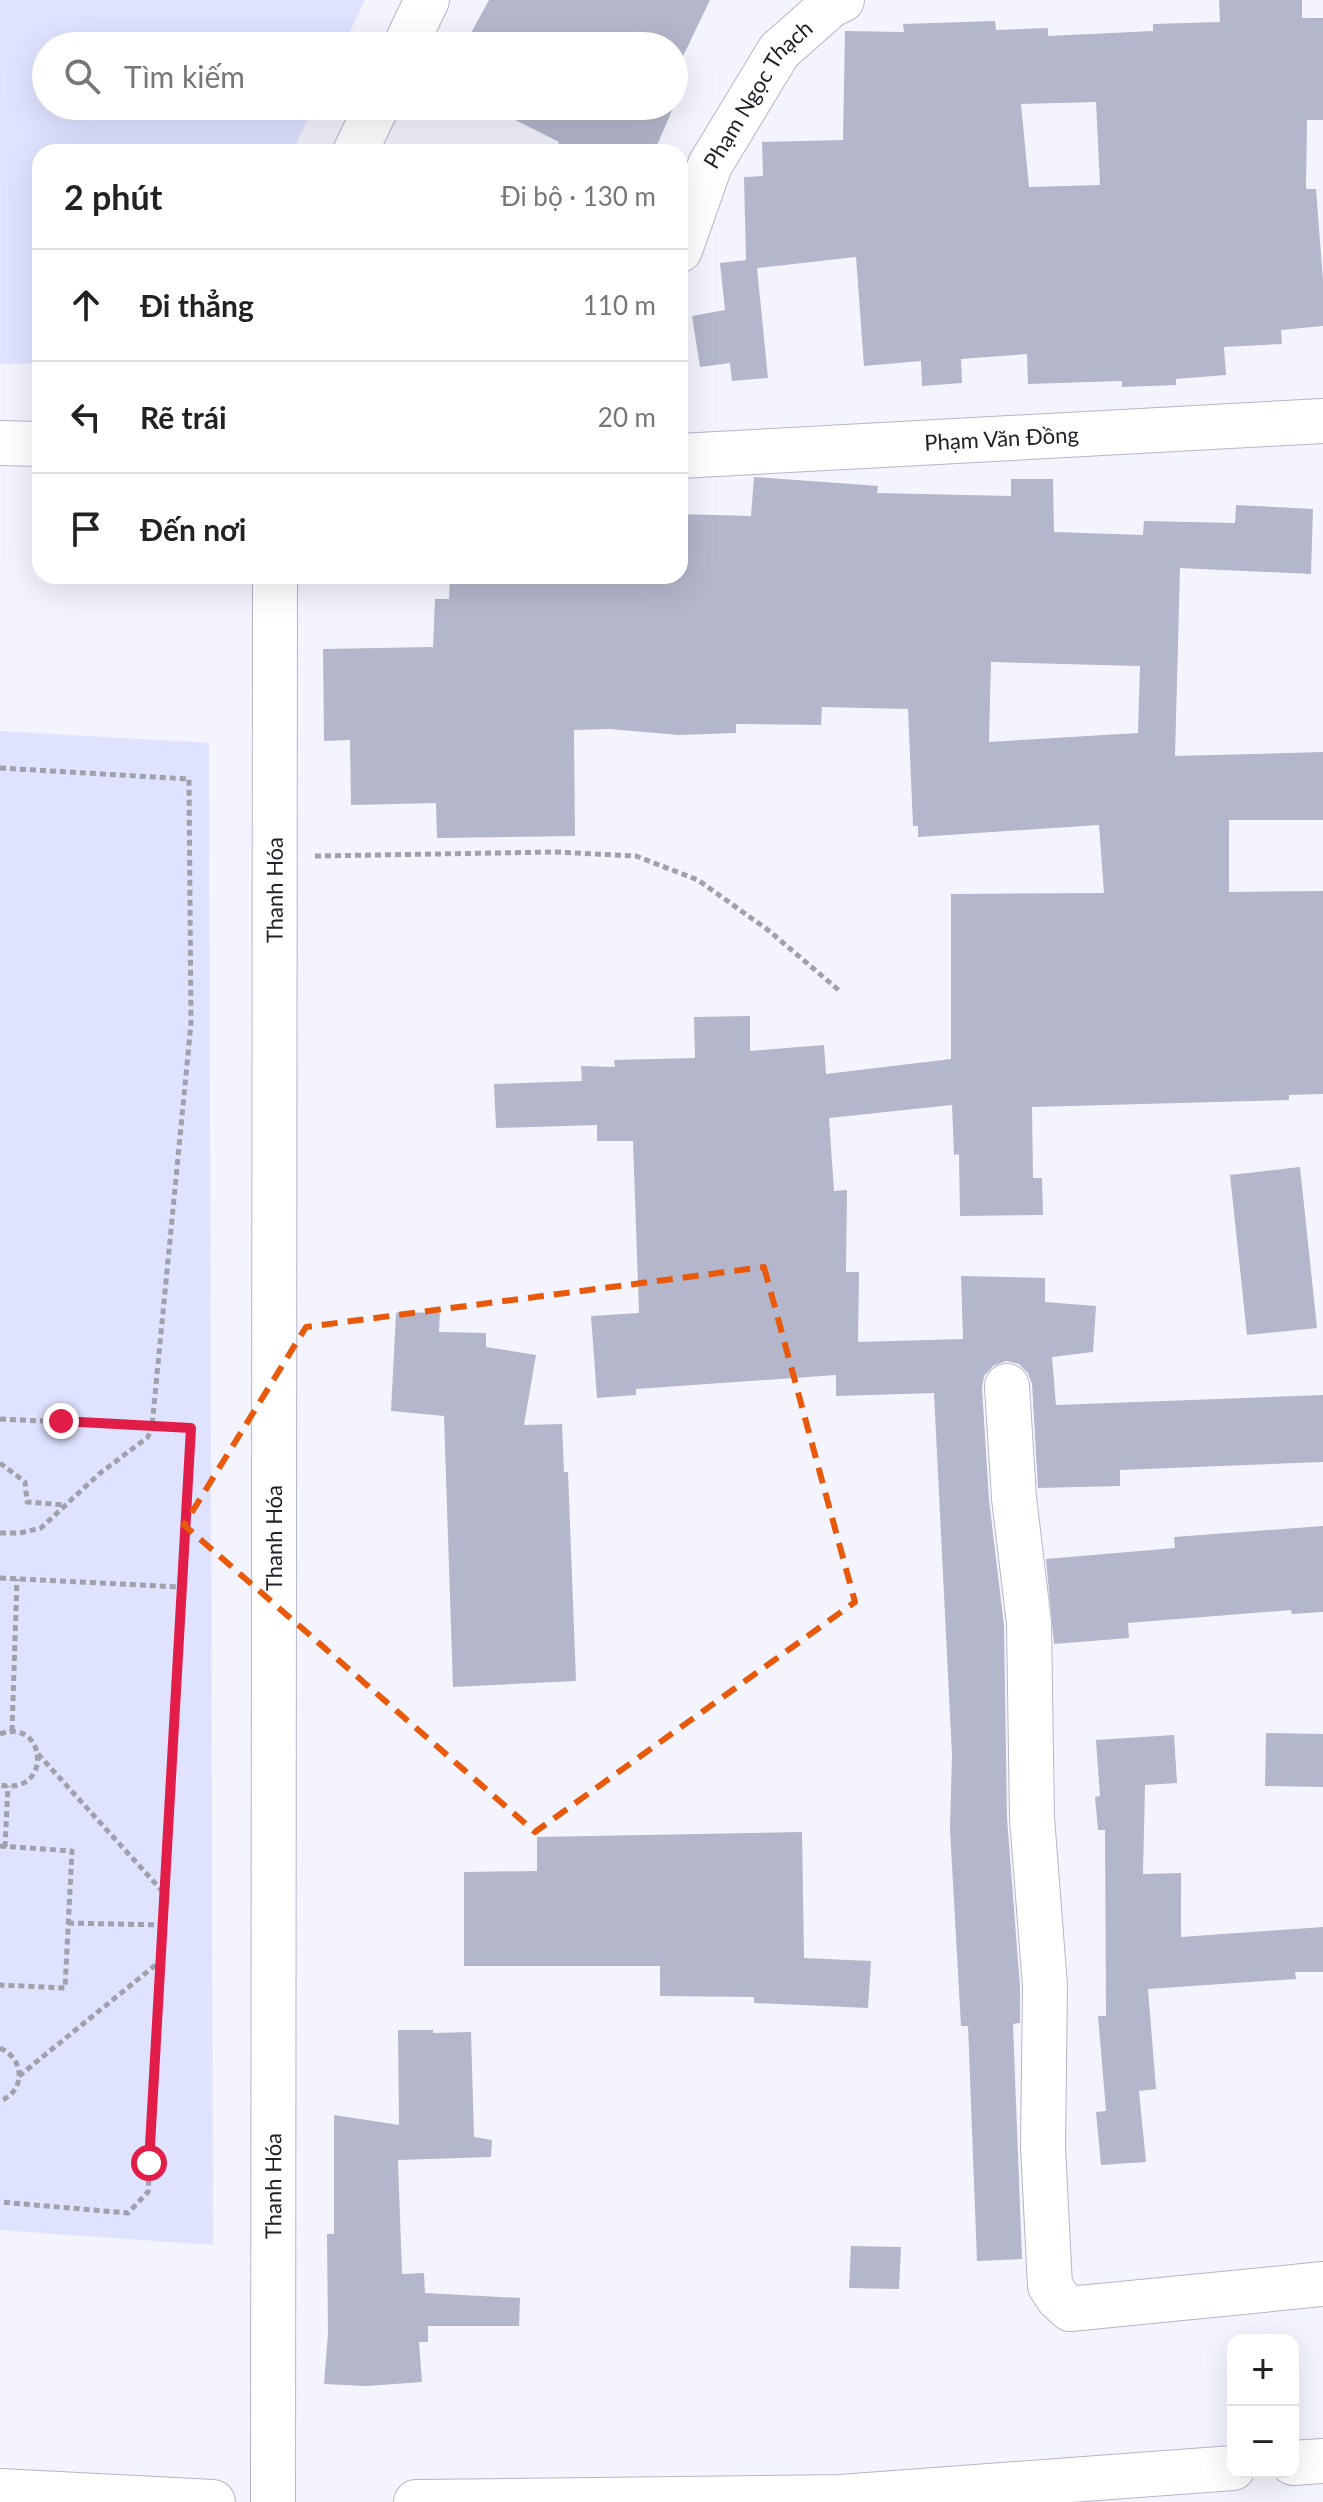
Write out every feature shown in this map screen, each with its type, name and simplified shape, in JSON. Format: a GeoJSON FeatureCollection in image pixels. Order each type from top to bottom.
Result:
{"type":"FeatureCollection","features":[{"type":"Feature","properties":{"kind":"street"},"geometry":{"type":"LineString","coordinates":[[412,32],[427,0]]}},
{"type":"Feature","properties":{"kind":"street","name":"Phạm Ngọc Thạch"},"geometry":{"type":"LineString","coordinates":[[688,227],[710,165],[779,51],[831,5],[842,0]]}},
{"type":"Feature","properties":{"kind":"street"},"geometry":{"type":"LineString","coordinates":[[359,144],[370,120]]}},
{"type":"Feature","properties":{"kind":"street","name":"Phạm Văn Đồng"},"geometry":{"type":"LineString","coordinates":[[688,456],[1323,421]]}},
{"type":"Feature","properties":{"kind":"street"},"geometry":{"type":"LineString","coordinates":[[0,443],[32,444]]}},
{"type":"Feature","properties":{"kind":"street","name":"Thanh Hóa"},"geometry":{"type":"LineString","coordinates":[[273,2502],[275,584]]}},
{"type":"Feature","properties":{"kind":"street"},"geometry":{"type":"LineString","coordinates":[[1007,1386],[1014,1498],[1029,1623],[1032,1818],[1045,1986],[1043,2147],[1050,2286],[1070,2309],[1323,2284]]}},
{"type":"Feature","properties":{"kind":"street"},"geometry":{"type":"LineString","coordinates":[[1299,2463],[1323,2461]]}},
{"type":"Feature","properties":{"kind":"street"},"geometry":{"type":"LineString","coordinates":[[416,2502],[841,2499],[1227,2468]]}},
{"type":"Feature","properties":{"kind":"street"},"geometry":{"type":"LineString","coordinates":[[0,2491],[213,2502]]}},
{"type":"Feature","properties":{"kind":"path"},"geometry":{"type":"LineString","coordinates":[[0,768],[189,779],[191,1023],[152,1426],[148,1437],[99,1474],[41,1528],[20,1533],[0,1533]]}},
{"type":"Feature","properties":{"kind":"path"},"geometry":{"type":"LineString","coordinates":[[274,856],[555,852],[636,856],[698,880],[768,930],[841,992]]}},
{"type":"Feature","properties":{"kind":"path"},"geometry":{"type":"LineString","coordinates":[[0,1419],[191,1428],[148,2192],[128,2213],[0,2202]]}},
{"type":"Feature","properties":{"kind":"path"},"geometry":{"type":"LineString","coordinates":[[0,1463],[25,1482],[27,1502],[66,1505]]}},
{"type":"Feature","properties":{"kind":"path"},"geometry":{"type":"LineString","coordinates":[[0,1578],[182,1587]]}},
{"type":"Feature","properties":{"kind":"path"},"geometry":{"type":"LineString","coordinates":[[12,1731],[17,1579]]}},
{"type":"Feature","properties":{"kind":"path"},"geometry":{"type":"LineString","coordinates":[[0,1734],[12,1731],[26,1735],[36,1746],[38,1754],[38,1765],[24,1783],[0,1785]]}},
{"type":"Feature","properties":{"kind":"path"},"geometry":{"type":"LineString","coordinates":[[38,1754],[164,1894]]}},
{"type":"Feature","properties":{"kind":"path"},"geometry":{"type":"LineString","coordinates":[[0,1985],[65,1988],[72,1851],[2,1847],[8,1786]]}},
{"type":"Feature","properties":{"kind":"path"},"geometry":{"type":"LineString","coordinates":[[68,1923],[162,1925]]}},
{"type":"Feature","properties":{"kind":"path"},"geometry":{"type":"LineString","coordinates":[[19,2076],[159,1963]]}},
{"type":"Feature","properties":{"kind":"path"},"geometry":{"type":"LineString","coordinates":[[0,2048],[15,2058],[19,2076],[16,2088],[0,2101]]}},
{"type":"Feature","properties":{"kind":"highlighted area"},"geometry":{"type":"Polygon","coordinates":[[[764,1267],[855,1602],[535,1832],[184,1525],[306,1327],[764,1267]]]}},
{"type":"Feature","properties":{"kind":"shaded area"},"geometry":{"type":"Polygon","coordinates":[[[0,0],[365,0],[350,32],[32,32],[32,120],[307,120],[296,144],[32,144],[32,363],[0,364],[0,0]]]}},
{"type":"Feature","properties":{"kind":"shaded area"},"geometry":{"type":"Polygon","coordinates":[[[0,731],[209,743],[213,2245],[0,2230],[0,731]]]}},
{"type":"Feature","properties":{"kind":"building"},"geometry":{"type":"Polygon","coordinates":[[[489,0],[710,0],[688,46],[688,32],[472,32],[489,0]]]}},
{"type":"Feature","properties":{"kind":"building"},"geometry":{"type":"Polygon","coordinates":[[[1219,0],[1302,0],[1302,18],[1323,18],[1323,120],[1307,120],[1306,189],[1316,189],[1323,326],[1281,330],[1282,344],[1224,347],[1226,375],[1176,379],[1176,385],[1122,387],[1122,381],[1028,384],[1027,354],[961,359],[962,383],[922,386],[921,361],[864,366],[856,257],[757,268],[768,378],[732,381],[730,363],[700,367],[692,316],[725,310],[720,263],[746,260],[744,177],[763,176],[762,142],[843,140],[845,31],[904,32],[903,24],[995,21],[996,30],[1048,28],[1048,36],[1153,31],[1153,24],[1220,22],[1219,0]],[[1096,102],[1021,104],[1029,187],[1100,185],[1096,102]]]}},
{"type":"Feature","properties":{"kind":"building"},"geometry":{"type":"Polygon","coordinates":[[[516,120],[668,120],[657,144],[559,142],[516,120]]]}},
{"type":"Feature","properties":{"kind":"building"},"geometry":{"type":"Polygon","coordinates":[[[754,477],[878,486],[877,493],[1011,496],[1011,479],[1053,479],[1054,532],[1143,535],[1144,521],[1235,523],[1236,505],[1313,509],[1311,574],[1180,568],[1175,756],[1323,752],[1323,820],[1229,820],[1229,892],[1323,891],[1323,1094],[1289,1095],[1289,1100],[1032,1107],[1033,1178],[1042,1178],[1043,1215],[960,1216],[959,1154],[954,1155],[952,1105],[829,1118],[834,1191],[847,1190],[846,1272],[859,1272],[858,1342],[963,1339],[961,1276],[1045,1278],[1045,1302],[1096,1306],[1093,1352],[1052,1357],[1056,1405],[1323,1395],[1323,1462],[1120,1470],[1120,1486],[1038,1488],[1032,1384],[1028,1373],[1019,1364],[1006,1361],[993,1366],[984,1376],[982,1388],[989,1500],[1004,1625],[1007,1818],[1020,1987],[1020,2023],[1013,2024],[1022,2259],[977,2261],[968,2026],[961,2026],[950,1830],[952,1755],[934,1393],[836,1396],[836,1375],[636,1389],[636,1395],[597,1398],[591,1316],[639,1313],[633,1141],[597,1141],[597,1125],[496,1128],[494,1084],[582,1081],[581,1066],[615,1067],[614,1060],[695,1058],[694,1017],[750,1016],[750,1051],[824,1045],[826,1074],[951,1059],[951,894],[1104,893],[1099,825],[918,837],[918,826],[913,826],[908,709],[822,707],[821,725],[736,724],[736,733],[678,735],[610,729],[574,730],[575,836],[437,838],[436,803],[351,805],[350,740],[324,741],[323,649],[433,647],[435,599],[449,599],[450,584],[688,584],[688,514],[751,516],[754,477]],[[991,662],[989,742],[1138,733],[1140,666],[991,662]]]}},
{"type":"Feature","properties":{"kind":"building"},"geometry":{"type":"Polygon","coordinates":[[[1300,1167],[1317,1328],[1247,1335],[1230,1175],[1300,1167]]]}},
{"type":"Feature","properties":{"kind":"building"},"geometry":{"type":"Polygon","coordinates":[[[396,1313],[440,1313],[439,1332],[486,1333],[486,1347],[536,1355],[524,1425],[562,1424],[564,1472],[568,1472],[576,1681],[453,1687],[444,1416],[391,1411],[396,1313]]]}},
{"type":"Feature","properties":{"kind":"building"},"geometry":{"type":"Polygon","coordinates":[[[1323,1526],[1323,1612],[1292,1614],[1291,1610],[1128,1623],[1129,1638],[1054,1644],[1046,1559],[1175,1548],[1174,1537],[1323,1526]]]}},
{"type":"Feature","properties":{"kind":"building"},"geometry":{"type":"Polygon","coordinates":[[[1266,1733],[1323,1734],[1323,1787],[1265,1786],[1266,1733]]]}},
{"type":"Feature","properties":{"kind":"building"},"geometry":{"type":"Polygon","coordinates":[[[1174,1735],[1177,1783],[1145,1785],[1143,1874],[1181,1873],[1181,1937],[1323,1927],[1323,1972],[1295,1972],[1296,1979],[1148,1989],[1156,2089],[1139,2091],[1146,2162],[1101,2165],[1096,2112],[1106,2111],[1098,2016],[1106,2016],[1105,1830],[1098,1830],[1095,1797],[1100,1796],[1096,1740],[1174,1735]]]}},
{"type":"Feature","properties":{"kind":"building"},"geometry":{"type":"Polygon","coordinates":[[[802,1832],[804,1958],[871,1961],[868,2008],[754,2003],[754,1997],[660,1996],[660,1966],[464,1966],[464,1872],[537,1871],[537,1837],[802,1832]]]}},
{"type":"Feature","properties":{"kind":"building"},"geometry":{"type":"Polygon","coordinates":[[[398,2030],[471,2032],[474,2137],[492,2140],[491,2157],[398,2160],[402,2274],[424,2273],[425,2293],[520,2298],[519,2326],[428,2326],[428,2342],[419,2342],[422,2382],[367,2386],[324,2384],[328,2333],[327,2234],[334,2234],[334,2115],[399,2125],[398,2030]]]}},
{"type":"Feature","properties":{"kind":"building"},"geometry":{"type":"Polygon","coordinates":[[[851,2246],[901,2247],[899,2289],[849,2288],[851,2246]]]}},
{"type":"Feature","properties":{"kind":"route"},"geometry":{"type":"LineString","coordinates":[[61,1421],[191,1428],[149,2163]]}}]}
